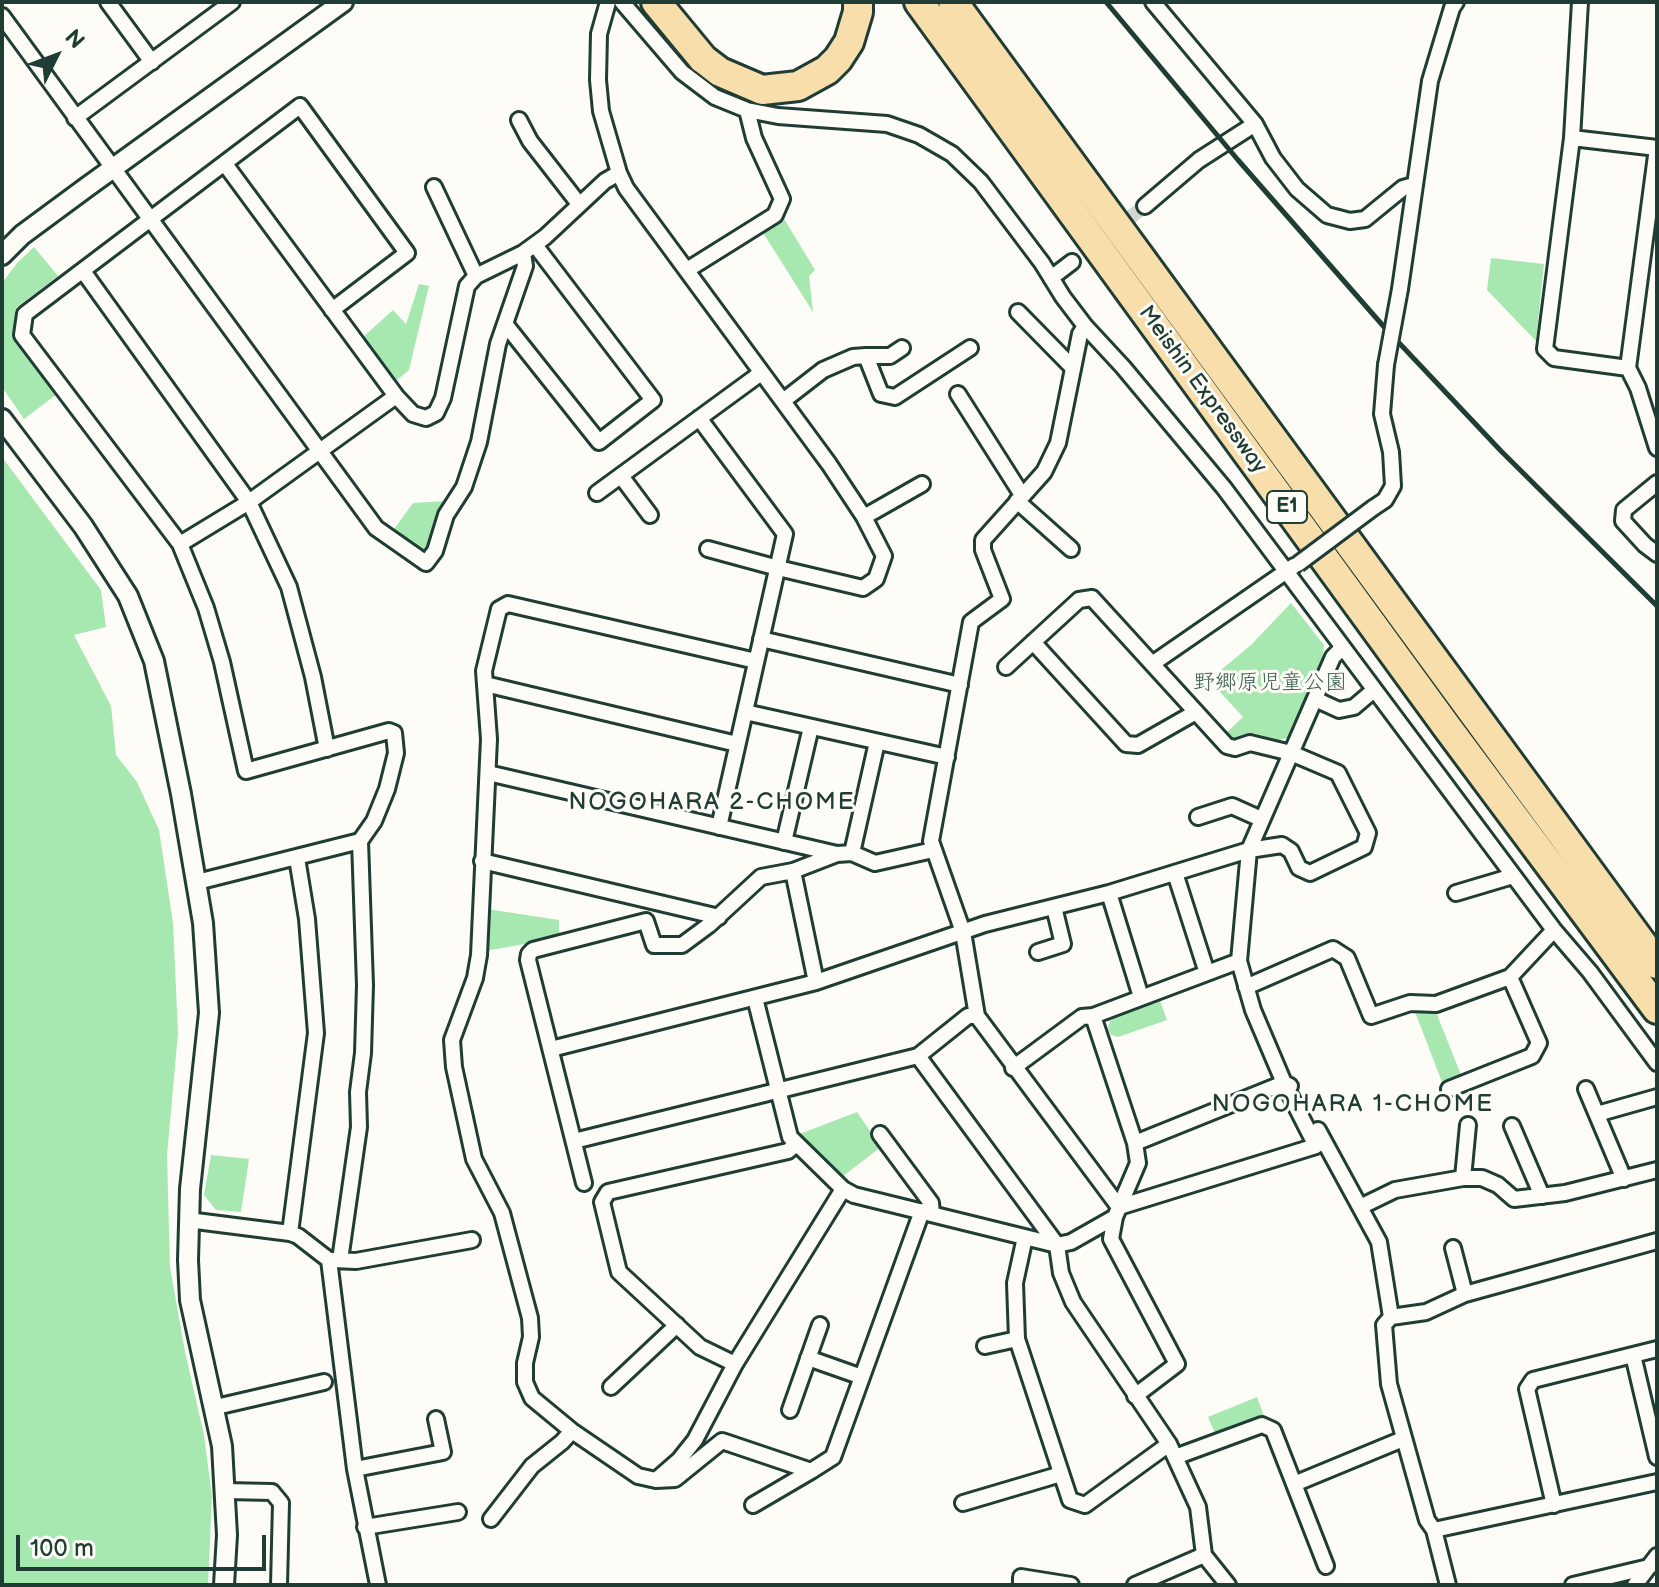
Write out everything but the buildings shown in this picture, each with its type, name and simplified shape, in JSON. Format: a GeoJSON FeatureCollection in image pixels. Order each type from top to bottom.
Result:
{"type":"FeatureCollection","features":[{"type":"Feature","properties":{"kind":"highway"},"geometry":{"type":"LineString","coordinates":[[656,2],[703,59],[730,77],[762,90],[798,86],[827,70],[849,42],[858,2]]}},
{"type":"Feature","properties":{"kind":"highway","name":"Meishin Expressway"},"geometry":{"type":"LineString","coordinates":[[919,2],[1447,727],[1657,1009]]}},
{"type":"Feature","properties":{"kind":"highway","name":"Meishin Expressway"},"geometry":{"type":"LineString","coordinates":[[953,2],[1657,964]]}},
{"type":"Feature","properties":{"kind":"street"},"geometry":{"type":"LineString","coordinates":[[108,2],[152,62]]}},
{"type":"Feature","properties":{"kind":"street"},"geometry":{"type":"LineString","coordinates":[[2,255],[22,235],[343,2]]}},
{"type":"Feature","properties":{"kind":"street"},"geometry":{"type":"LineString","coordinates":[[608,2],[599,34],[598,80],[601,111],[626,188],[783,401],[864,517],[884,556],[876,579],[863,588],[708,549]]}},
{"type":"Feature","properties":{"kind":"street"},"geometry":{"type":"LineString","coordinates":[[622,2],[682,72],[715,97],[747,110],[778,116],[887,124],[919,135],[952,154],[981,182],[1085,326],[1292,568],[1342,648],[1657,1063]]}},
{"type":"Feature","properties":{"kind":"street"},"geometry":{"type":"LineString","coordinates":[[1153,2],[1255,124],[1281,169],[1304,196],[1327,215],[1350,221],[1365,219],[1403,188],[1414,185]]}},
{"type":"Feature","properties":{"kind":"street"},"geometry":{"type":"LineString","coordinates":[[1152,664],[1385,500],[1393,486],[1391,452],[1382,414],[1386,365],[1430,81],[1456,2]]}},
{"type":"Feature","properties":{"kind":"street"},"geometry":{"type":"LineString","coordinates":[[1580,2],[1572,138],[1545,349],[1554,358],[1628,368]]}},
{"type":"Feature","properties":{"kind":"street"},"geometry":{"type":"LineString","coordinates":[[75,118],[228,3]]}},
{"type":"Feature","properties":{"kind":"street"},"geometry":{"type":"LineString","coordinates":[[2,16],[376,528],[426,563],[435,551],[446,515],[464,487],[479,442],[498,344],[529,249]]}},
{"type":"Feature","properties":{"kind":"street"},"geometry":{"type":"LineString","coordinates":[[332,310],[407,253],[300,106],[25,314],[22,335],[180,544],[206,608],[222,662],[246,771],[389,731],[394,733],[396,753],[387,789],[374,821],[360,841],[365,985],[363,1053],[358,1092],[359,1127],[334,1260],[355,1469],[378,1585]]}},
{"type":"Feature","properties":{"kind":"street"},"geometry":{"type":"LineString","coordinates":[[687,270],[775,215],[782,199],[754,138],[747,110]]}},
{"type":"Feature","properties":{"kind":"street"},"geometry":{"type":"LineString","coordinates":[[519,120],[530,141],[579,204]]}},
{"type":"Feature","properties":{"kind":"street"},"geometry":{"type":"LineString","coordinates":[[1145,206],[1199,160],[1255,124]]}},
{"type":"Feature","properties":{"kind":"street"},"geometry":{"type":"LineString","coordinates":[[1572,138],[1657,148],[1628,368],[1652,413],[1657,448]]}},
{"type":"Feature","properties":{"kind":"street"},"geometry":{"type":"LineString","coordinates":[[225,164],[396,396],[413,414],[426,418],[436,413],[443,398],[467,286],[476,276],[529,249],[605,181],[619,173]]}},
{"type":"Feature","properties":{"kind":"street"},"geometry":{"type":"LineString","coordinates":[[434,187],[476,276]]}},
{"type":"Feature","properties":{"kind":"street"},"geometry":{"type":"LineString","coordinates":[[506,325],[599,442],[653,400],[529,249]]}},
{"type":"Feature","properties":{"kind":"street"},"geometry":{"type":"LineString","coordinates":[[1051,278],[1072,262]]}},
{"type":"Feature","properties":{"kind":"street"},"geometry":{"type":"LineString","coordinates":[[83,271],[249,502],[289,587],[313,677],[327,749]]}},
{"type":"Feature","properties":{"kind":"street"},"geometry":{"type":"LineString","coordinates":[[1018,312],[1073,368]]}},
{"type":"Feature","properties":{"kind":"street"},"geometry":{"type":"LineString","coordinates":[[1085,326],[1080,334],[1058,443],[1044,472],[983,540],[983,550],[1002,599],[971,622],[931,841],[963,932],[977,1016],[1117,1212]]}},
{"type":"Feature","properties":{"kind":"street"},"geometry":{"type":"LineString","coordinates":[[783,401],[823,370],[853,357],[890,356],[902,348]]}},
{"type":"Feature","properties":{"kind":"street"},"geometry":{"type":"LineString","coordinates":[[866,356],[881,394],[895,397],[970,348]]}},
{"type":"Feature","properties":{"kind":"street"},"geometry":{"type":"LineString","coordinates":[[597,493],[761,373]]}},
{"type":"Feature","properties":{"kind":"street"},"geometry":{"type":"LineString","coordinates":[[958,394],[1020,498],[1071,549]]}},
{"type":"Feature","properties":{"kind":"street"},"geometry":{"type":"LineString","coordinates":[[180,544],[249,502],[396,396]]}},
{"type":"Feature","properties":{"kind":"street"},"geometry":{"type":"LineString","coordinates":[[699,418],[785,534],[719,827]]}},
{"type":"Feature","properties":{"kind":"street"},"geometry":{"type":"LineString","coordinates":[[2,419],[110,566],[141,626],[154,661],[197,882],[209,1013],[188,1220],[190,1300],[216,1407],[222,1446],[226,1491],[224,1585]]}},
{"type":"Feature","properties":{"kind":"street"},"geometry":{"type":"LineString","coordinates":[[621,476],[650,515]]}},
{"type":"Feature","properties":{"kind":"street"},"geometry":{"type":"LineString","coordinates":[[1657,483],[1624,510],[1623,521],[1657,554]]}},
{"type":"Feature","properties":{"kind":"street"},"geometry":{"type":"LineString","coordinates":[[864,517],[922,484]]}},
{"type":"Feature","properties":{"kind":"street"},"geometry":{"type":"LineString","coordinates":[[551,1049],[816,982],[963,932],[1109,893],[1249,850],[1282,845],[1291,851],[1299,868],[1310,873],[1364,847],[1368,833],[1338,773],[1291,753],[1250,743],[1235,748],[1227,746],[1092,598],[1079,600],[1006,667]]}},
{"type":"Feature","properties":{"kind":"street"},"geometry":{"type":"LineString","coordinates":[[756,661],[508,604],[499,609],[484,671],[489,739],[482,861],[473,935],[475,978],[452,1040],[454,1067],[474,1159],[502,1213],[530,1318],[531,1337],[525,1363],[525,1382],[532,1398],[572,1431],[638,1476],[656,1480],[675,1479],[722,1441],[811,1471]]}},
{"type":"Feature","properties":{"kind":"street"},"geometry":{"type":"LineString","coordinates":[[761,639],[960,685]]}},
{"type":"Feature","properties":{"kind":"street"},"geometry":{"type":"LineString","coordinates":[[1033,642],[1126,744],[1138,745],[1196,712]]}},
{"type":"Feature","properties":{"kind":"street"},"geometry":{"type":"LineString","coordinates":[[755,998],[790,1137],[843,1189],[854,1195],[1057,1245],[1071,1242],[1117,1212],[1316,1146],[1284,1083],[1246,987],[1239,961],[1249,850],[1333,657],[1342,648]]}},
{"type":"Feature","properties":{"kind":"street"},"geometry":{"type":"LineString","coordinates":[[485,684],[737,744]]}},
{"type":"Feature","properties":{"kind":"street"},"geometry":{"type":"LineString","coordinates":[[1315,699],[1339,710],[1354,707],[1374,690]]}},
{"type":"Feature","properties":{"kind":"street"},"geometry":{"type":"LineString","coordinates":[[745,712],[947,757]]}},
{"type":"Feature","properties":{"kind":"street"},"geometry":{"type":"LineString","coordinates":[[784,842],[811,727]]}},
{"type":"Feature","properties":{"kind":"street"},"geometry":{"type":"LineString","coordinates":[[844,853],[877,742]]}},
{"type":"Feature","properties":{"kind":"street"},"geometry":{"type":"LineString","coordinates":[[488,773],[784,842],[844,853],[875,863],[933,850]]}},
{"type":"Feature","properties":{"kind":"street"},"geometry":{"type":"LineString","coordinates":[[1198,817],[1232,806],[1261,819]]}},
{"type":"Feature","properties":{"kind":"street"},"geometry":{"type":"LineString","coordinates":[[197,882],[360,841]]}},
{"type":"Feature","properties":{"kind":"street"},"geometry":{"type":"LineString","coordinates":[[584,1183],[528,960],[533,950],[646,921],[654,945],[682,945],[719,917],[761,877],[793,871],[844,853]]}},
{"type":"Feature","properties":{"kind":"street"},"geometry":{"type":"LineString","coordinates":[[290,1233],[316,1033],[307,919],[297,858]]}},
{"type":"Feature","properties":{"kind":"street"},"geometry":{"type":"LineString","coordinates":[[482,861],[719,917]]}},
{"type":"Feature","properties":{"kind":"street"},"geometry":{"type":"LineString","coordinates":[[793,871],[816,982]]}},
{"type":"Feature","properties":{"kind":"street"},"geometry":{"type":"LineString","coordinates":[[1175,873],[1207,973]]}},
{"type":"Feature","properties":{"kind":"street"},"geometry":{"type":"LineString","coordinates":[[1456,893],[1513,876]]}},
{"type":"Feature","properties":{"kind":"street"},"geometry":{"type":"LineString","coordinates":[[1109,893],[1141,997]]}},
{"type":"Feature","properties":{"kind":"street"},"geometry":{"type":"LineString","coordinates":[[1038,952],[1063,944],[1054,907]]}},
{"type":"Feature","properties":{"kind":"street"},"geometry":{"type":"LineString","coordinates":[[1246,987],[1333,949],[1347,958],[1371,1016],[1410,1003],[1436,1004],[1510,977],[1554,930]]}},
{"type":"Feature","properties":{"kind":"street"},"geometry":{"type":"LineString","coordinates":[[1013,1068],[1082,1017],[1093,1016],[1239,961]]}},
{"type":"Feature","properties":{"kind":"street"},"geometry":{"type":"LineString","coordinates":[[1449,1089],[1532,1056],[1539,1043],[1510,977]]}},
{"type":"Feature","properties":{"kind":"street"},"geometry":{"type":"LineString","coordinates":[[574,1141],[918,1056],[968,1016],[977,1016]]}},
{"type":"Feature","properties":{"kind":"street"},"geometry":{"type":"LineString","coordinates":[[1093,1016],[1135,1143],[1138,1163],[1117,1212],[1111,1239],[1177,1364],[1135,1396]]}},
{"type":"Feature","properties":{"kind":"street"},"geometry":{"type":"LineString","coordinates":[[918,1056],[1057,1245],[1061,1273],[1073,1302],[1172,1451],[1198,1507],[1204,1555],[1228,1585]]}},
{"type":"Feature","properties":{"kind":"street"},"geometry":{"type":"LineString","coordinates":[[1135,1143],[1284,1083]]}},
{"type":"Feature","properties":{"kind":"street"},"geometry":{"type":"LineString","coordinates":[[1284,1083],[1295,1089],[1379,1242],[1391,1317]]}},
{"type":"Feature","properties":{"kind":"street"},"geometry":{"type":"LineString","coordinates":[[1586,1089],[1624,1179]]}},
{"type":"Feature","properties":{"kind":"street"},"geometry":{"type":"LineString","coordinates":[[1597,1114],[1657,1097]]}},
{"type":"Feature","properties":{"kind":"street"},"geometry":{"type":"LineString","coordinates":[[1463,1178],[1468,1125]]}},
{"type":"Feature","properties":{"kind":"street"},"geometry":{"type":"LineString","coordinates":[[1512,1126],[1542,1196]]}},
{"type":"Feature","properties":{"kind":"street"},"geometry":{"type":"LineString","coordinates":[[753,1505],[833,1457],[931,1203],[880,1134]]}},
{"type":"Feature","properties":{"kind":"street"},"geometry":{"type":"LineString","coordinates":[[735,1364],[700,1347],[619,1272],[602,1202],[608,1192],[788,1151],[796,1144]]}},
{"type":"Feature","properties":{"kind":"street"},"geometry":{"type":"LineString","coordinates":[[1360,1207],[1395,1190],[1463,1178],[1482,1178],[1498,1185],[1514,1199],[1542,1196],[1657,1170]]}},
{"type":"Feature","properties":{"kind":"street"},"geometry":{"type":"LineString","coordinates":[[656,1480],[679,1460],[695,1440],[735,1364],[843,1189]]}},
{"type":"Feature","properties":{"kind":"street"},"geometry":{"type":"LineString","coordinates":[[188,1220],[290,1233],[334,1260],[356,1261],[472,1240]]}},
{"type":"Feature","properties":{"kind":"street"},"geometry":{"type":"LineString","coordinates":[[1025,1237],[1015,1283],[1017,1339],[1070,1500],[1085,1505],[1172,1451],[1262,1425],[1273,1430],[1326,1566]]}},
{"type":"Feature","properties":{"kind":"street"},"geometry":{"type":"LineString","coordinates":[[1448,1585],[1389,1384],[1384,1325],[1391,1317],[1426,1312],[1465,1294],[1657,1241]]}},
{"type":"Feature","properties":{"kind":"street"},"geometry":{"type":"LineString","coordinates":[[1453,1248],[1465,1294]]}},
{"type":"Feature","properties":{"kind":"street"},"geometry":{"type":"LineString","coordinates":[[611,1387],[677,1325]]}},
{"type":"Feature","properties":{"kind":"street"},"geometry":{"type":"LineString","coordinates":[[790,1410],[820,1325]]}},
{"type":"Feature","properties":{"kind":"street"},"geometry":{"type":"LineString","coordinates":[[985,1346],[1017,1339]]}},
{"type":"Feature","properties":{"kind":"street"},"geometry":{"type":"LineString","coordinates":[[1554,1505],[1527,1389],[1533,1380],[1657,1349]]}},
{"type":"Feature","properties":{"kind":"street"},"geometry":{"type":"LineString","coordinates":[[1633,1355],[1657,1457]]}},
{"type":"Feature","properties":{"kind":"street"},"geometry":{"type":"LineString","coordinates":[[808,1358],[862,1377]]}},
{"type":"Feature","properties":{"kind":"street"},"geometry":{"type":"LineString","coordinates":[[216,1407],[324,1382]]}},
{"type":"Feature","properties":{"kind":"street"},"geometry":{"type":"LineString","coordinates":[[355,1469],[443,1452],[436,1419]]}},
{"type":"Feature","properties":{"kind":"street"},"geometry":{"type":"LineString","coordinates":[[491,1519],[532,1466],[572,1431]]}},
{"type":"Feature","properties":{"kind":"street"},"geometry":{"type":"LineString","coordinates":[[1294,1484],[1403,1439]]}},
{"type":"Feature","properties":{"kind":"street"},"geometry":{"type":"LineString","coordinates":[[963,1503],[1061,1474]]}},
{"type":"Feature","properties":{"kind":"street"},"geometry":{"type":"LineString","coordinates":[[1434,1530],[1657,1482]]}},
{"type":"Feature","properties":{"kind":"street"},"geometry":{"type":"LineString","coordinates":[[226,1491],[272,1492],[281,1503],[279,1585]]}},
{"type":"Feature","properties":{"kind":"street"},"geometry":{"type":"LineString","coordinates":[[365,1527],[458,1512]]}},
{"type":"Feature","properties":{"kind":"street"},"geometry":{"type":"LineString","coordinates":[[1135,1585],[1204,1555]]}},
{"type":"Feature","properties":{"kind":"street"},"geometry":{"type":"LineString","coordinates":[[1573,1585],[1653,1562]]}},
{"type":"Feature","properties":{"kind":"street"},"geometry":{"type":"LineString","coordinates":[[1635,1585],[1653,1562]]}},
{"type":"Feature","properties":{"kind":"street"},"geometry":{"type":"LineString","coordinates":[[1021,1585],[1021,1577],[1071,1585]]}},
{"type":"Feature","properties":{"kind":"green space"},"geometry":{"type":"Polygon","coordinates":[[[783,217],[815,270],[809,276],[813,312],[762,231],[783,217]]]}},
{"type":"Feature","properties":{"kind":"green space"},"geometry":{"type":"Polygon","coordinates":[[[34,247],[58,276],[17,307],[12,335],[57,394],[24,419],[2,387],[2,283],[34,247]]]}},
{"type":"Feature","properties":{"kind":"green space"},"geometry":{"type":"Polygon","coordinates":[[[1491,258],[1544,264],[1536,341],[1487,290],[1491,258]]]}},
{"type":"Feature","properties":{"kind":"green space"},"geometry":{"type":"Polygon","coordinates":[[[419,284],[429,286],[409,370],[396,381],[363,337],[393,310],[406,324],[419,284]]]}},
{"type":"Feature","properties":{"kind":"green space"},"geometry":{"type":"Polygon","coordinates":[[[2,457],[101,590],[106,627],[74,635],[111,706],[116,755],[137,782],[159,830],[173,923],[178,1033],[167,1155],[170,1267],[204,1435],[212,1497],[208,1585],[2,1585],[2,457]]]}},
{"type":"Feature","properties":{"kind":"green space"},"geometry":{"type":"Polygon","coordinates":[[[445,501],[425,555],[392,532],[413,503],[445,501]]]}},
{"type":"Feature","properties":{"kind":"green space","name":"野郷原児童公園"},"geometry":{"type":"Polygon","coordinates":[[[1291,603],[1324,645],[1322,663],[1294,733],[1278,740],[1254,733],[1230,737],[1225,734],[1243,717],[1209,680],[1251,645],[1291,603]]]}},
{"type":"Feature","properties":{"kind":"green space"},"geometry":{"type":"Polygon","coordinates":[[[487,909],[559,920],[559,938],[485,951],[487,909]]]}},
{"type":"Feature","properties":{"kind":"green space"},"geometry":{"type":"Polygon","coordinates":[[[1160,1001],[1167,1020],[1118,1037],[1111,1035],[1108,1028],[1110,1021],[1160,1001]]]}},
{"type":"Feature","properties":{"kind":"green space"},"geometry":{"type":"Polygon","coordinates":[[[1415,1012],[1436,1012],[1461,1075],[1442,1082],[1415,1012]]]}},
{"type":"Feature","properties":{"kind":"green space"},"geometry":{"type":"Polygon","coordinates":[[[857,1112],[881,1147],[843,1176],[797,1135],[857,1112]]]}},
{"type":"Feature","properties":{"kind":"green space"},"geometry":{"type":"Polygon","coordinates":[[[211,1155],[249,1159],[241,1212],[216,1210],[204,1195],[211,1155]]]}},
{"type":"Feature","properties":{"kind":"green space"},"geometry":{"type":"Polygon","coordinates":[[[1257,1397],[1264,1416],[1216,1436],[1208,1417],[1257,1397]]]}},
{"type":"Feature","properties":{"kind":"tunnel"},"geometry":{"type":"LineString","coordinates":[[1114,230],[1145,206]]}},
{"type":"Feature","properties":{"kind":"railway"},"geometry":{"type":"LineString","coordinates":[[1106,2],[1238,160],[1385,328],[1501,451],[1657,606]]}},
{"type":"Feature","properties":{"kind":"district","name":"NOGOHARA 2-CHOME"},"geometry":{"type":"Point","coordinates":[712,803]}},
{"type":"Feature","properties":{"kind":"district","name":"NOGOHARA 1-CHOME"},"geometry":{"type":"Point","coordinates":[1353,1105]}}]}
